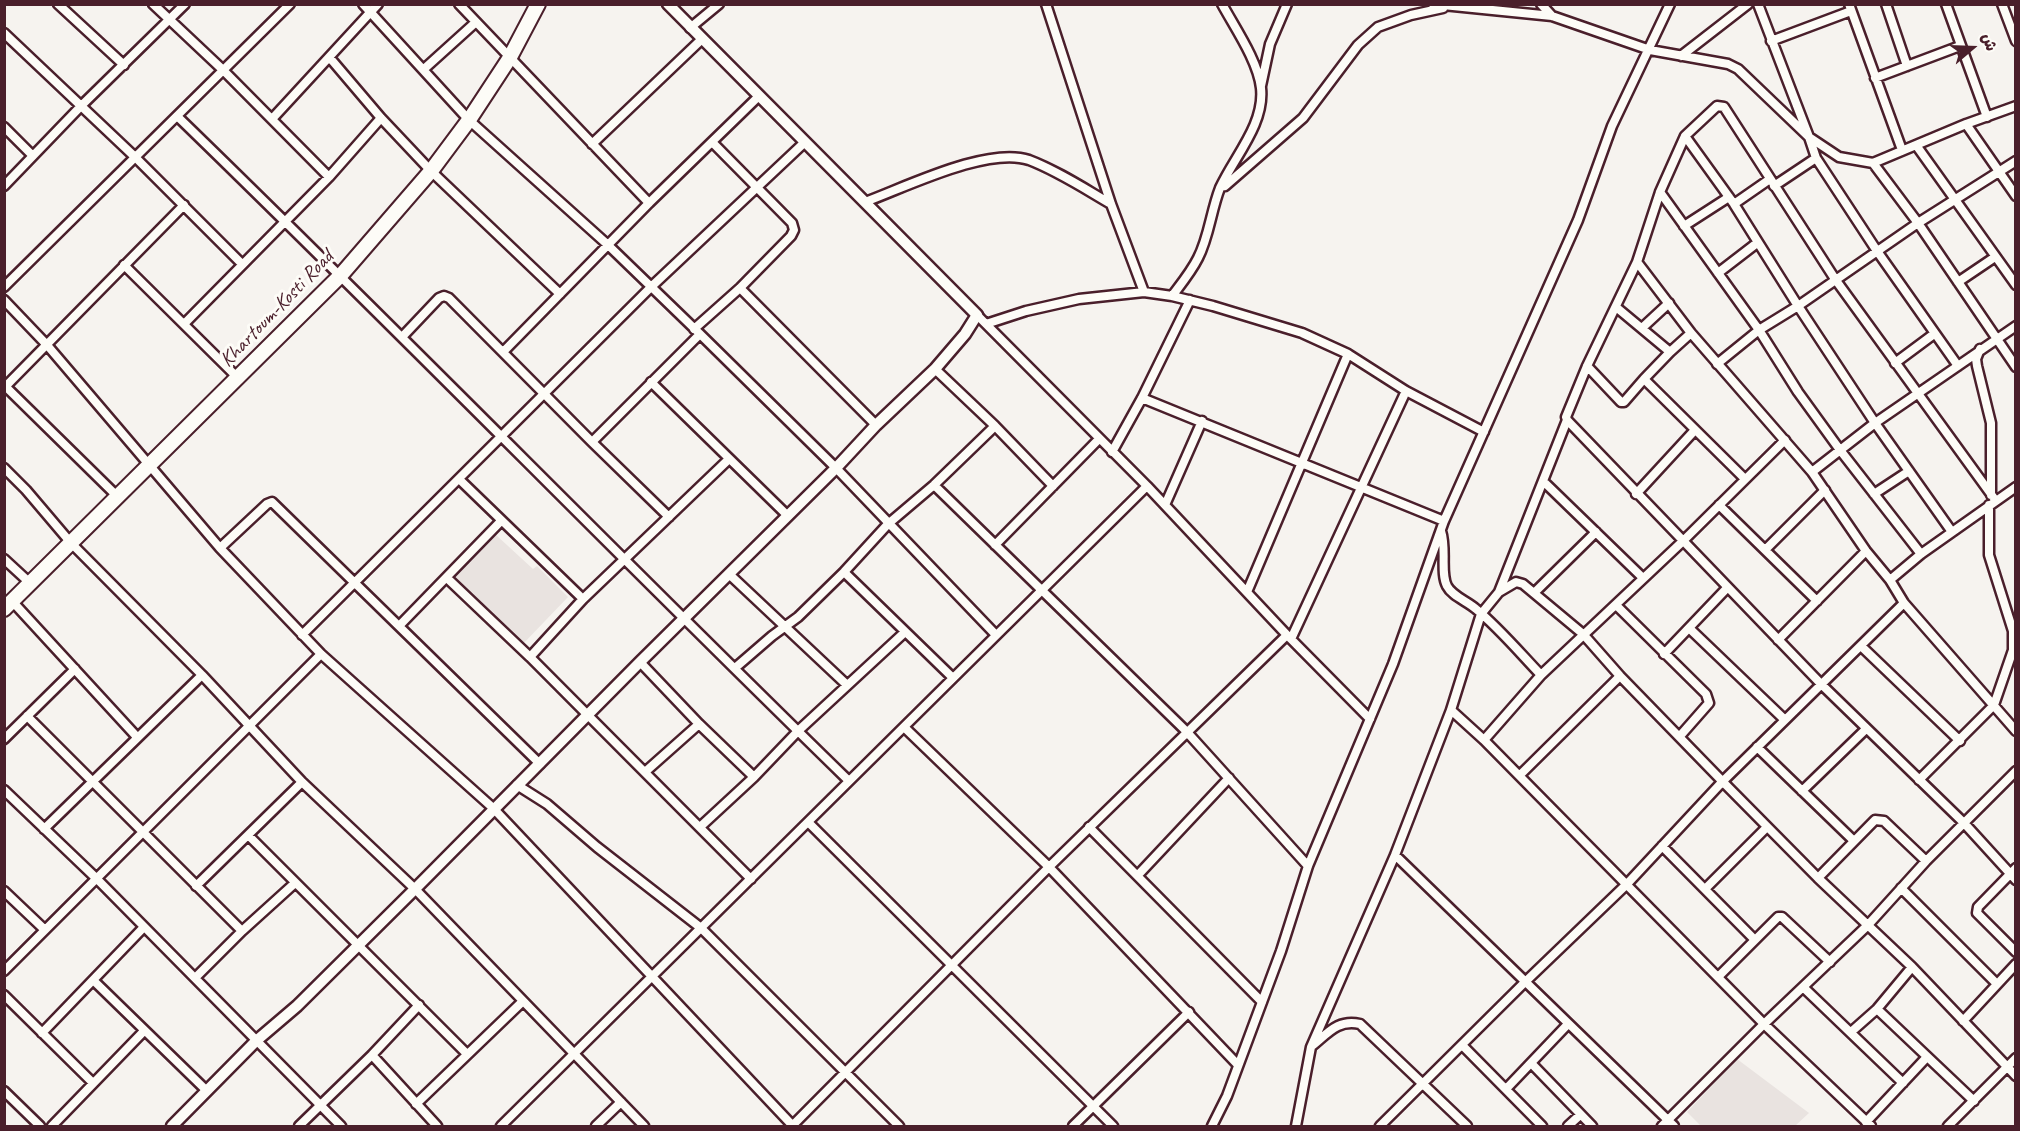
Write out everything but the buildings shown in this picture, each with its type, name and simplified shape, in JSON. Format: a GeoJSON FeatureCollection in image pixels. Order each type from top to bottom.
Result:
{"type":"FeatureCollection","features":[{"type":"Feature","properties":{"kind":"highway","name":"Khartoum-Kosti Road"},"geometry":{"type":"LineString","coordinates":[[8,605],[341,275],[431,171],[469,120],[509,59],[538,4]]}},
{"type":"Feature","properties":{"kind":"street"},"geometry":{"type":"LineString","coordinates":[[58,4],[124,65]]}},
{"type":"Feature","properties":{"kind":"street"},"geometry":{"type":"LineString","coordinates":[[153,4],[223,70],[329,177]]}},
{"type":"Feature","properties":{"kind":"street"},"geometry":{"type":"LineString","coordinates":[[4,186],[81,106],[185,4]]}},
{"type":"Feature","properties":{"kind":"street"},"geometry":{"type":"LineString","coordinates":[[4,287],[290,4]]}},
{"type":"Feature","properties":{"kind":"street"},"geometry":{"type":"LineString","coordinates":[[363,4],[469,120],[608,245],[697,331],[836,468],[996,635]]}},
{"type":"Feature","properties":{"kind":"street"},"geometry":{"type":"LineString","coordinates":[[272,119],[378,4]]}},
{"type":"Feature","properties":{"kind":"street"},"geometry":{"type":"LineString","coordinates":[[459,4],[509,59],[649,203]]}},
{"type":"Feature","properties":{"kind":"street"},"geometry":{"type":"LineString","coordinates":[[668,4],[1147,486],[1289,637],[1370,719]]}},
{"type":"Feature","properties":{"kind":"street"},"geometry":{"type":"LineString","coordinates":[[690,28],[719,4]]}},
{"type":"Feature","properties":{"kind":"street"},"geometry":{"type":"LineString","coordinates":[[1046,4],[1111,204],[1144,292]]}},
{"type":"Feature","properties":{"kind":"street"},"geometry":{"type":"LineString","coordinates":[[1222,4],[1253,62],[1261,87]]}},
{"type":"Feature","properties":{"kind":"street"},"geometry":{"type":"LineString","coordinates":[[1172,296],[1199,257],[1220,190],[1254,127],[1260,107],[1261,87],[1270,44],[1287,4]]}},
{"type":"Feature","properties":{"kind":"street"},"geometry":{"type":"LineString","coordinates":[[1432,4],[1552,16],[1650,50],[1728,64],[1738,69],[1809,137],[1839,157],[1873,163],[1966,123],[2015,108]]}},
{"type":"Feature","properties":{"kind":"street"},"geometry":{"type":"LineString","coordinates":[[1541,4],[1552,16]]}},
{"type":"Feature","properties":{"kind":"street"},"geometry":{"type":"LineString","coordinates":[[1212,1126],[1239,1065],[1281,951],[1308,866],[1393,664],[1444,521],[1578,220],[1612,126],[1670,4]]}},
{"type":"Feature","properties":{"kind":"street"},"geometry":{"type":"LineString","coordinates":[[1681,56],[1748,4]]}},
{"type":"Feature","properties":{"kind":"street"},"geometry":{"type":"LineString","coordinates":[[1758,4],[1816,158],[1877,251],[1958,366]]}},
{"type":"Feature","properties":{"kind":"street"},"geometry":{"type":"LineString","coordinates":[[1886,4],[1907,66]]}},
{"type":"Feature","properties":{"kind":"street"},"geometry":{"type":"LineString","coordinates":[[1946,4],[1959,46],[1987,117]]}},
{"type":"Feature","properties":{"kind":"street"},"geometry":{"type":"LineString","coordinates":[[2002,4],[2016,41]]}},
{"type":"Feature","properties":{"kind":"street"},"geometry":{"type":"LineString","coordinates":[[1220,190],[1304,118],[1358,45],[1378,27],[1411,15],[1449,7]]}},
{"type":"Feature","properties":{"kind":"street"},"geometry":{"type":"LineString","coordinates":[[1771,41],[1850,8],[1902,150]]}},
{"type":"Feature","properties":{"kind":"street"},"geometry":{"type":"LineString","coordinates":[[424,69],[476,22]]}},
{"type":"Feature","properties":{"kind":"street"},"geometry":{"type":"LineString","coordinates":[[4,33],[135,157],[242,264]]}},
{"type":"Feature","properties":{"kind":"street"},"geometry":{"type":"LineString","coordinates":[[592,144],[702,39]]}},
{"type":"Feature","properties":{"kind":"street"},"geometry":{"type":"LineString","coordinates":[[1875,78],[1959,46]]}},
{"type":"Feature","properties":{"kind":"street"},"geometry":{"type":"LineString","coordinates":[[330,58],[381,118],[431,171],[560,294]]}},
{"type":"Feature","properties":{"kind":"street"},"geometry":{"type":"LineString","coordinates":[[503,352],[649,203],[759,96]]}},
{"type":"Feature","properties":{"kind":"street"},"geometry":{"type":"LineString","coordinates":[[1296,1126],[1311,1047],[1395,855],[1451,710],[1481,614],[1499,592],[1567,420],[1566,417],[1587,366],[1637,262],[1660,192],[1685,136],[1717,106],[1721,106],[1835,279],[1992,500]]}},
{"type":"Feature","properties":{"kind":"street"},"geometry":{"type":"LineString","coordinates":[[177,116],[403,336],[623,560],[849,781]]}},
{"type":"Feature","properties":{"kind":"street"},"geometry":{"type":"LineString","coordinates":[[184,324],[329,177],[381,118]]}},
{"type":"Feature","properties":{"kind":"street"},"geometry":{"type":"LineString","coordinates":[[1966,123],[2016,196]]}},
{"type":"Feature","properties":{"kind":"street"},"geometry":{"type":"LineString","coordinates":[[4,128],[33,156]]}},
{"type":"Feature","properties":{"kind":"street"},"geometry":{"type":"LineString","coordinates":[[1685,136],[1731,200],[1875,423],[1952,532]]}},
{"type":"Feature","properties":{"kind":"street"},"geometry":{"type":"LineString","coordinates":[[592,442],[791,236],[794,230],[792,223],[711,142]]}},
{"type":"Feature","properties":{"kind":"street"},"geometry":{"type":"LineString","coordinates":[[302,635],[651,287],[805,142]]}},
{"type":"Feature","properties":{"kind":"street"},"geometry":{"type":"LineString","coordinates":[[1916,145],[2016,285]]}},
{"type":"Feature","properties":{"kind":"street"},"geometry":{"type":"LineString","coordinates":[[865,202],[968,163],[998,156],[1028,160],[1111,204]]}},
{"type":"Feature","properties":{"kind":"street"},"geometry":{"type":"LineString","coordinates":[[1684,226],[1731,200],[1772,183],[1816,158]]}},
{"type":"Feature","properties":{"kind":"street"},"geometry":{"type":"LineString","coordinates":[[1717,364],[1759,330],[1798,306],[1918,223],[2016,161]]}},
{"type":"Feature","properties":{"kind":"street"},"geometry":{"type":"LineString","coordinates":[[1873,163],[1918,223],[2016,367]]}},
{"type":"Feature","properties":{"kind":"street"},"geometry":{"type":"LineString","coordinates":[[1660,192],[1759,330],[1798,392],[1921,554]]}},
{"type":"Feature","properties":{"kind":"street"},"geometry":{"type":"LineString","coordinates":[[118,497],[5,387],[184,206]]}},
{"type":"Feature","properties":{"kind":"street"},"geometry":{"type":"LineString","coordinates":[[1718,273],[1757,243]]}},
{"type":"Feature","properties":{"kind":"street"},"geometry":{"type":"LineString","coordinates":[[1958,282],[1995,257]]}},
{"type":"Feature","properties":{"kind":"street"},"geometry":{"type":"LineString","coordinates":[[1637,262],[1691,333],[1812,472],[1904,603],[2016,731]]}},
{"type":"Feature","properties":{"kind":"street"},"geometry":{"type":"LineString","coordinates":[[124,265],[238,378]]}},
{"type":"Feature","properties":{"kind":"street"},"geometry":{"type":"LineString","coordinates":[[740,288],[876,425]]}},
{"type":"Feature","properties":{"kind":"street"},"geometry":{"type":"LineString","coordinates":[[986,324],[1026,311],[1079,299],[1144,292],[1172,296],[1302,333],[1347,354],[1406,391],[1484,432]]}},
{"type":"Feature","properties":{"kind":"street"},"geometry":{"type":"LineString","coordinates":[[403,336],[438,298],[444,296],[449,298],[669,517]]}},
{"type":"Feature","properties":{"kind":"street"},"geometry":{"type":"LineString","coordinates":[[4,300],[47,345],[220,548],[302,635],[493,808],[793,1126],[1186,731],[1289,637],[1406,391]]}},
{"type":"Feature","properties":{"kind":"street"},"geometry":{"type":"LineString","coordinates":[[1112,452],[1142,398],[1190,300]]}},
{"type":"Feature","properties":{"kind":"street"},"geometry":{"type":"LineString","coordinates":[[1642,328],[1669,303]]}},
{"type":"Feature","properties":{"kind":"street"},"geometry":{"type":"LineString","coordinates":[[1616,307],[1670,352]]}},
{"type":"Feature","properties":{"kind":"street"},"geometry":{"type":"LineString","coordinates":[[172,1126],[256,1041],[297,1006],[836,468],[876,425],[936,369],[965,334],[977,315]]}},
{"type":"Feature","properties":{"kind":"street"},"geometry":{"type":"LineString","coordinates":[[1812,472],[1875,423],[1918,395],[1980,348],[2016,326]]}},
{"type":"Feature","properties":{"kind":"street"},"geometry":{"type":"LineString","coordinates":[[1587,366],[1621,402],[1624,402],[1670,352],[1691,333]]}},
{"type":"Feature","properties":{"kind":"street"},"geometry":{"type":"LineString","coordinates":[[1895,363],[1934,334]]}},
{"type":"Feature","properties":{"kind":"street"},"geometry":{"type":"LineString","coordinates":[[1918,780],[1994,705],[2013,650],[2014,633],[1989,555],[1992,500],[1991,423],[1977,366],[1976,359],[1980,348]]}},
{"type":"Feature","properties":{"kind":"street"},"geometry":{"type":"LineString","coordinates":[[1247,592],[1347,354]]}},
{"type":"Feature","properties":{"kind":"street"},"geometry":{"type":"LineString","coordinates":[[936,369],[1053,486]]}},
{"type":"Feature","properties":{"kind":"street"},"geometry":{"type":"LineString","coordinates":[[1644,379],[1745,479]]}},
{"type":"Feature","properties":{"kind":"street"},"geometry":{"type":"LineString","coordinates":[[651,382],[788,516]]}},
{"type":"Feature","properties":{"kind":"street"},"geometry":{"type":"LineString","coordinates":[[1142,398],[1444,521]]}},
{"type":"Feature","properties":{"kind":"street"},"geometry":{"type":"LineString","coordinates":[[1567,420],[1821,684],[2013,874],[1978,907],[1977,913],[2016,952]]}},
{"type":"Feature","properties":{"kind":"street"},"geometry":{"type":"LineString","coordinates":[[1165,505],[1202,421]]}},
{"type":"Feature","properties":{"kind":"street"},"geometry":{"type":"LineString","coordinates":[[735,668],[798,617],[888,524],[934,485],[995,426]]}},
{"type":"Feature","properties":{"kind":"street"},"geometry":{"type":"LineString","coordinates":[[1636,494],[1695,430]]}},
{"type":"Feature","properties":{"kind":"street"},"geometry":{"type":"LineString","coordinates":[[995,545],[1099,439]]}},
{"type":"Feature","properties":{"kind":"street"},"geometry":{"type":"LineString","coordinates":[[1485,740],[1541,675],[1582,634],[1683,541],[1785,440]]}},
{"type":"Feature","properties":{"kind":"street"},"geometry":{"type":"LineString","coordinates":[[530,657],[583,599],[729,459]]}},
{"type":"Feature","properties":{"kind":"street"},"geometry":{"type":"LineString","coordinates":[[4,468],[71,543],[202,675],[302,782],[415,889],[644,1126]]}},
{"type":"Feature","properties":{"kind":"street"},"geometry":{"type":"LineString","coordinates":[[1874,494],[1909,471]]}},
{"type":"Feature","properties":{"kind":"street"},"geometry":{"type":"LineString","coordinates":[[459,479],[583,599]]}},
{"type":"Feature","properties":{"kind":"street"},"geometry":{"type":"LineString","coordinates":[[1543,481],[1643,578]]}},
{"type":"Feature","properties":{"kind":"street"},"geometry":{"type":"LineString","coordinates":[[934,485],[1186,731],[1308,866]]}},
{"type":"Feature","properties":{"kind":"street"},"geometry":{"type":"LineString","coordinates":[[501,1126],[1147,486]]}},
{"type":"Feature","properties":{"kind":"street"},"geometry":{"type":"LineString","coordinates":[[1890,580],[1992,500],[2016,487]]}},
{"type":"Feature","properties":{"kind":"street"},"geometry":{"type":"LineString","coordinates":[[1765,550],[1825,490]]}},
{"type":"Feature","properties":{"kind":"street"},"geometry":{"type":"LineString","coordinates":[[220,548],[267,504],[272,502],[540,764]]}},
{"type":"Feature","properties":{"kind":"street"},"geometry":{"type":"LineString","coordinates":[[1719,505],[1817,601]]}},
{"type":"Feature","properties":{"kind":"street"},"geometry":{"type":"LineString","coordinates":[[399,626],[501,520]]}},
{"type":"Feature","properties":{"kind":"street"},"geometry":{"type":"LineString","coordinates":[[1440,531],[1445,547],[1445,584],[1451,592],[1481,614],[1541,675]]}},
{"type":"Feature","properties":{"kind":"street"},"geometry":{"type":"LineString","coordinates":[[1534,593],[1596,532]]}},
{"type":"Feature","properties":{"kind":"street"},"geometry":{"type":"LineString","coordinates":[[1778,640],[1866,551]]}},
{"type":"Feature","properties":{"kind":"street"},"geometry":{"type":"LineString","coordinates":[[4,559],[30,583]]}},
{"type":"Feature","properties":{"kind":"street"},"geometry":{"type":"LineString","coordinates":[[844,572],[953,678]]}},
{"type":"Feature","properties":{"kind":"street"},"geometry":{"type":"LineString","coordinates":[[729,574],[847,685]]}},
{"type":"Feature","properties":{"kind":"street"},"geometry":{"type":"LineString","coordinates":[[447,578],[530,657],[751,879]]}},
{"type":"Feature","properties":{"kind":"street"},"geometry":{"type":"LineString","coordinates":[[1499,592],[1516,582],[1523,584],[1582,634],[1767,827],[1912,967],[2016,1076]]}},
{"type":"Feature","properties":{"kind":"street"},"geometry":{"type":"LineString","coordinates":[[1664,654],[1727,588]]}},
{"type":"Feature","properties":{"kind":"street"},"geometry":{"type":"LineString","coordinates":[[1380,1126],[1524,982],[1627,884],[1723,781],[1904,603]]}},
{"type":"Feature","properties":{"kind":"street"},"geometry":{"type":"LineString","coordinates":[[8,605],[75,669],[137,737]]}},
{"type":"Feature","properties":{"kind":"street"},"geometry":{"type":"LineString","coordinates":[[1616,605],[1706,694],[1709,703],[1680,736]]}},
{"type":"Feature","properties":{"kind":"street"},"geometry":{"type":"LineString","coordinates":[[1689,628],[1785,720]]}},
{"type":"Feature","properties":{"kind":"street"},"geometry":{"type":"LineString","coordinates":[[700,827],[754,777],[798,731],[905,632]]}},
{"type":"Feature","properties":{"kind":"street"},"geometry":{"type":"LineString","coordinates":[[1861,646],[1960,741]]}},
{"type":"Feature","properties":{"kind":"street"},"geometry":{"type":"LineString","coordinates":[[4,971],[321,654]]}},
{"type":"Feature","properties":{"kind":"street"},"geometry":{"type":"LineString","coordinates":[[640,662],[754,777]]}},
{"type":"Feature","properties":{"kind":"street"},"geometry":{"type":"LineString","coordinates":[[4,739],[75,669]]}},
{"type":"Feature","properties":{"kind":"street"},"geometry":{"type":"LineString","coordinates":[[44,829],[202,675]]}},
{"type":"Feature","properties":{"kind":"street"},"geometry":{"type":"LineString","coordinates":[[1520,775],[1620,676]]}},
{"type":"Feature","properties":{"kind":"street"},"geometry":{"type":"LineString","coordinates":[[1451,710],[1485,740],[1764,1024],[1868,1124],[1926,1058]]}},
{"type":"Feature","properties":{"kind":"street"},"geometry":{"type":"LineString","coordinates":[[27,716],[242,931]]}},
{"type":"Feature","properties":{"kind":"street"},"geometry":{"type":"LineString","coordinates":[[645,772],[699,724]]}},
{"type":"Feature","properties":{"kind":"street"},"geometry":{"type":"LineString","coordinates":[[904,727],[1049,867],[1239,1065]]}},
{"type":"Feature","properties":{"kind":"street"},"geometry":{"type":"LineString","coordinates":[[1802,791],[1866,729]]}},
{"type":"Feature","properties":{"kind":"street"},"geometry":{"type":"LineString","coordinates":[[1757,747],[1854,842]]}},
{"type":"Feature","properties":{"kind":"street"},"geometry":{"type":"LineString","coordinates":[[1395,855],[1668,1124],[1764,1024],[1868,925],[1926,861],[2016,771]]}},
{"type":"Feature","properties":{"kind":"street"},"geometry":{"type":"LineString","coordinates":[[1138,875],[1229,778]]}},
{"type":"Feature","properties":{"kind":"street"},"geometry":{"type":"LineString","coordinates":[[196,886],[302,782]]}},
{"type":"Feature","properties":{"kind":"street"},"geometry":{"type":"LineString","coordinates":[[518,785],[547,804],[597,847],[701,928],[899,1126]]}},
{"type":"Feature","properties":{"kind":"street"},"geometry":{"type":"LineString","coordinates":[[4,790],[97,879],[341,1126]]}},
{"type":"Feature","properties":{"kind":"street"},"geometry":{"type":"LineString","coordinates":[[1818,878],[1875,820],[1884,821],[1926,861]]}},
{"type":"Feature","properties":{"kind":"street"},"geometry":{"type":"LineString","coordinates":[[808,822],[1113,1126]]}},
{"type":"Feature","properties":{"kind":"street"},"geometry":{"type":"LineString","coordinates":[[1089,827],[1262,1002]]}},
{"type":"Feature","properties":{"kind":"street"},"geometry":{"type":"LineString","coordinates":[[1705,889],[1767,827]]}},
{"type":"Feature","properties":{"kind":"street"},"geometry":{"type":"LineString","coordinates":[[248,835],[359,943],[467,1054]]}},
{"type":"Feature","properties":{"kind":"street"},"geometry":{"type":"LineString","coordinates":[[1662,846],[1755,940]]}},
{"type":"Feature","properties":{"kind":"street"},"geometry":{"type":"LineString","coordinates":[[195,978],[295,883]]}},
{"type":"Feature","properties":{"kind":"street"},"geometry":{"type":"LineString","coordinates":[[1901,888],[1997,984]]}},
{"type":"Feature","properties":{"kind":"street"},"geometry":{"type":"LineString","coordinates":[[4,891],[45,930]]}},
{"type":"Feature","properties":{"kind":"street"},"geometry":{"type":"LineString","coordinates":[[1718,977],[1778,917],[1782,917],[1830,962]]}},
{"type":"Feature","properties":{"kind":"street"},"geometry":{"type":"LineString","coordinates":[[42,1033],[144,927]]}},
{"type":"Feature","properties":{"kind":"street"},"geometry":{"type":"LineString","coordinates":[[1964,1022],[2016,964]]}},
{"type":"Feature","properties":{"kind":"street"},"geometry":{"type":"LineString","coordinates":[[1851,1032],[1877,1009],[1912,967]]}},
{"type":"Feature","properties":{"kind":"street"},"geometry":{"type":"LineString","coordinates":[[93,980],[207,1091]]}},
{"type":"Feature","properties":{"kind":"street"},"geometry":{"type":"LineString","coordinates":[[1803,987],[1903,1083]]}},
{"type":"Feature","properties":{"kind":"street"},"geometry":{"type":"LineString","coordinates":[[4,995],[93,1083]]}},
{"type":"Feature","properties":{"kind":"street"},"geometry":{"type":"LineString","coordinates":[[416,1104],[522,1002]]}},
{"type":"Feature","properties":{"kind":"street"},"geometry":{"type":"LineString","coordinates":[[299,1126],[372,1055],[419,1005]]}},
{"type":"Feature","properties":{"kind":"street"},"geometry":{"type":"LineString","coordinates":[[1877,1009],[1926,1058],[1974,1101]]}},
{"type":"Feature","properties":{"kind":"street"},"geometry":{"type":"LineString","coordinates":[[1073,1126],[1189,1012]]}},
{"type":"Feature","properties":{"kind":"street"},"geometry":{"type":"LineString","coordinates":[[1311,1047],[1340,1024],[1350,1022],[1359,1024],[1424,1084],[1465,1126]]}},
{"type":"Feature","properties":{"kind":"street"},"geometry":{"type":"LineString","coordinates":[[1506,1089],[1568,1024]]}},
{"type":"Feature","properties":{"kind":"street"},"geometry":{"type":"LineString","coordinates":[[52,1126],[144,1031]]}},
{"type":"Feature","properties":{"kind":"street"},"geometry":{"type":"LineString","coordinates":[[1462,1045],[1542,1126]]}},
{"type":"Feature","properties":{"kind":"street"},"geometry":{"type":"LineString","coordinates":[[372,1055],[437,1126]]}},
{"type":"Feature","properties":{"kind":"street"},"geometry":{"type":"LineString","coordinates":[[1948,1126],[2016,1058]]}},
{"type":"Feature","properties":{"kind":"street"},"geometry":{"type":"LineString","coordinates":[[1531,1063],[1592,1126]]}},
{"type":"Feature","properties":{"kind":"street"},"geometry":{"type":"LineString","coordinates":[[4,1091],[40,1126]]}},
{"type":"Feature","properties":{"kind":"street"},"geometry":{"type":"LineString","coordinates":[[596,1126],[621,1102]]}},
{"type":"Feature","properties":{"kind":"street"},"geometry":{"type":"LineString","coordinates":[[1568,1126],[1580,1114]]}},
{"type":"Feature","properties":{"kind":"shaded area"},"geometry":{"type":"Polygon","coordinates":[[[495,534],[533,569],[537,566],[568,597],[522,645],[453,577],[495,534]]]}},
{"type":"Feature","properties":{"kind":"shaded area"},"geometry":{"type":"Polygon","coordinates":[[[1737,1059],[1809,1113],[1795,1126],[1701,1126],[1687,1112],[1737,1059]]]}}]}
